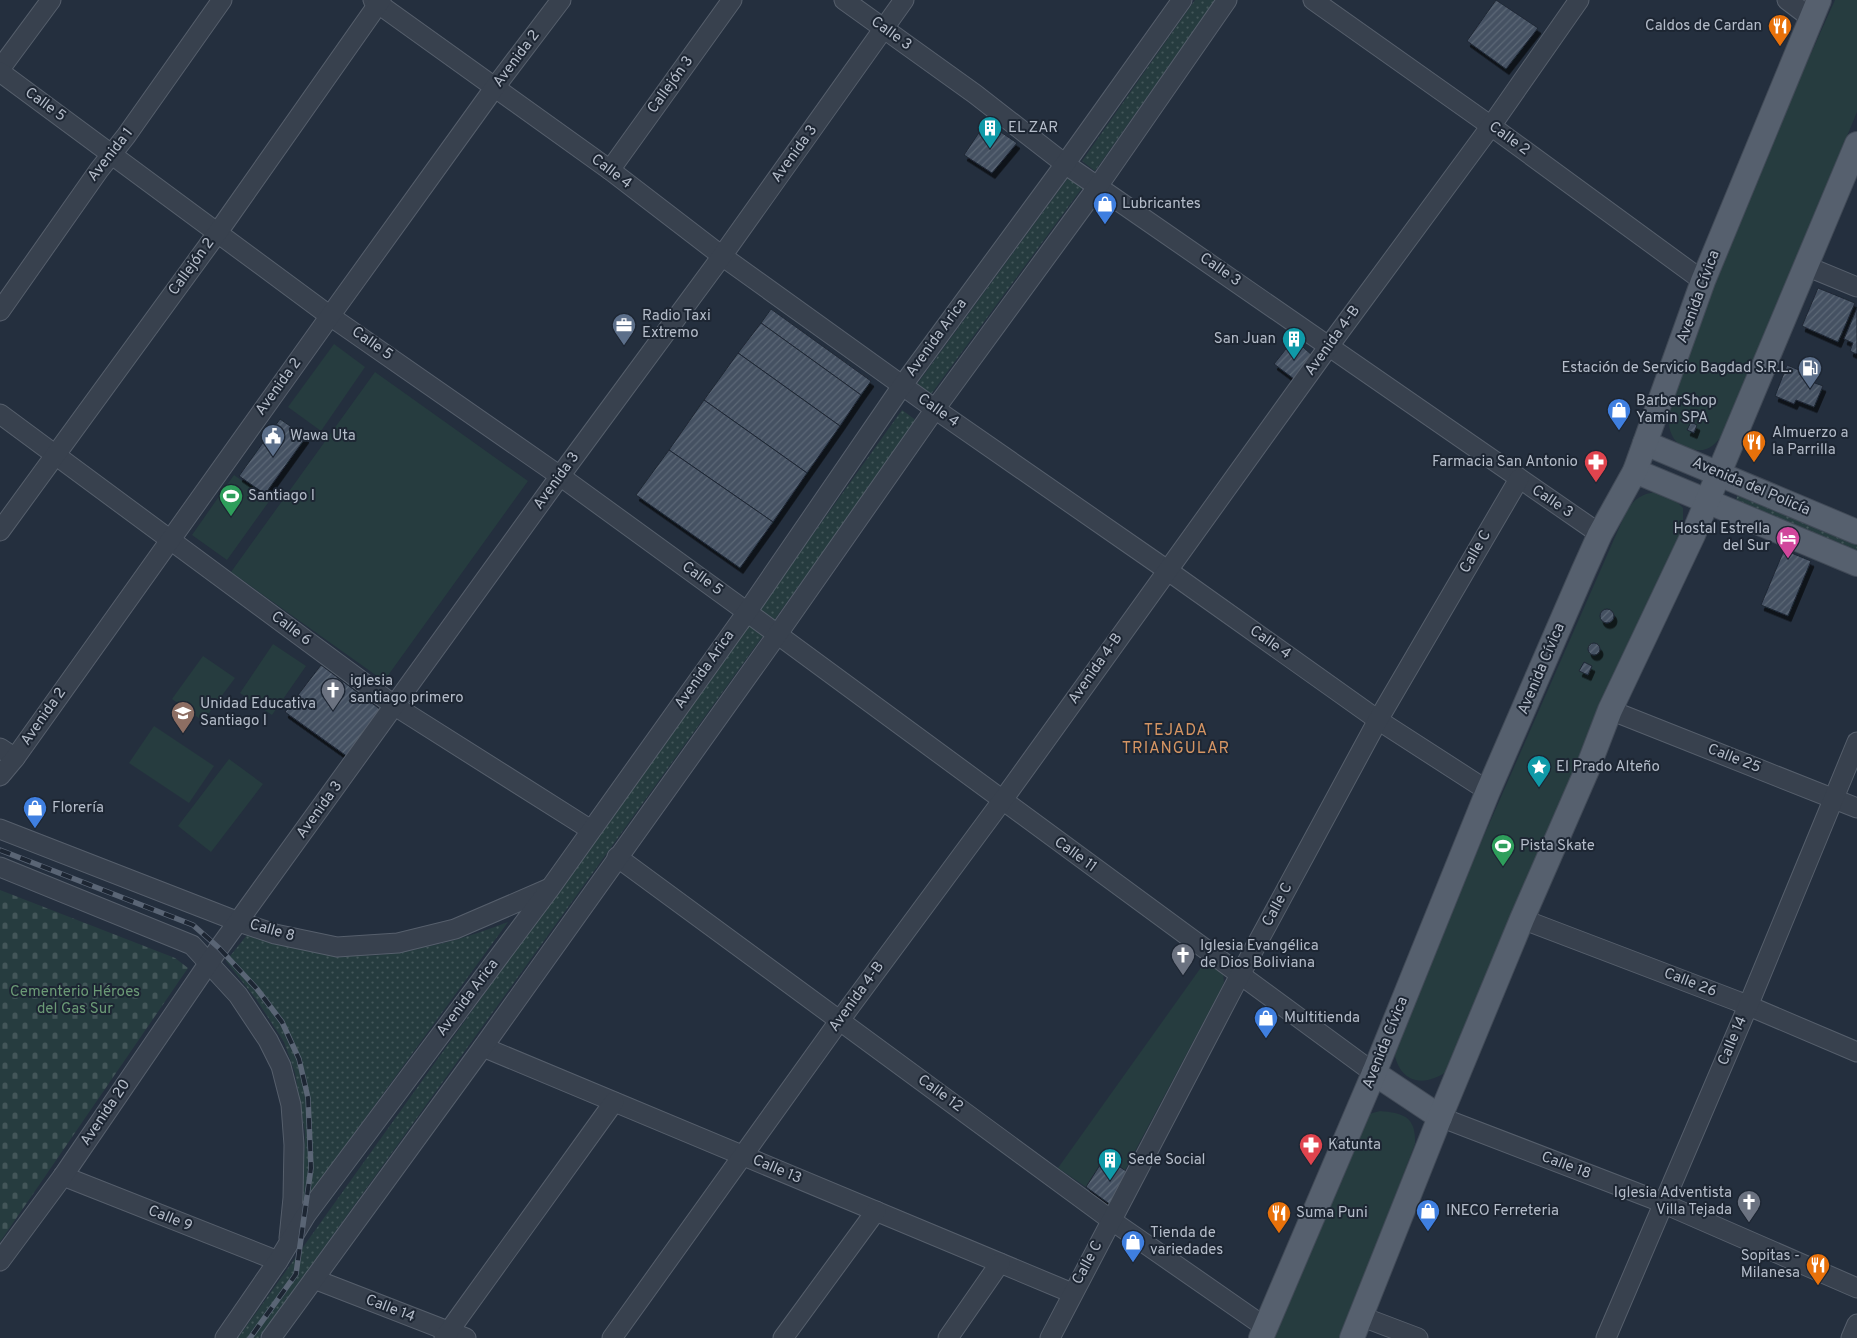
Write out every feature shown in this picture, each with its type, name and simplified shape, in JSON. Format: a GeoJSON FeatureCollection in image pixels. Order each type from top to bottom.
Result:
{"type":"FeatureCollection","features":[{"type":"Feature","properties":{"kind":"main road","name":"Avenida Cívica"},"geometry":{"type":"LineString","coordinates":[[1263,1333],[1374,1073],[1488,791],[1600,534],[1636,471],[1703,281],[1815,9]]}},
{"type":"Feature","properties":{"kind":"main road"},"geometry":{"type":"LineString","coordinates":[[1352,1338],[1440,1117],[1522,919],[1587,770],[1610,710],[1693,535],[1857,144]]}},
{"type":"Feature","properties":{"kind":"main road","name":"Avenida del Policía"},"geometry":{"type":"LineString","coordinates":[[1646,443],[1857,532]]}},
{"type":"Feature","properties":{"kind":"main road","name":"Avenida del Policía"},"geometry":{"type":"LineString","coordinates":[[1636,471],[1857,564]]}},
{"type":"Feature","properties":{"kind":"main road"},"geometry":{"type":"LineString","coordinates":[[1374,1073],[1440,1117]]}},
{"type":"Feature","properties":{"kind":"street"},"geometry":{"type":"LineString","coordinates":[[0,71],[51,0]]}},
{"type":"Feature","properties":{"kind":"street","name":"Avenida 1"},"geometry":{"type":"LineString","coordinates":[[0,311],[98,170],[112,154],[222,0]]}},
{"type":"Feature","properties":{"kind":"street","name":"Avenida 2"},"geometry":{"type":"LineString","coordinates":[[0,776],[8,753],[170,539],[495,87],[561,0]]}},
{"type":"Feature","properties":{"kind":"street","name":"Callejón 3"},"geometry":{"type":"LineString","coordinates":[[610,170],[732,0]]}},
{"type":"Feature","properties":{"kind":"street","name":"Calle 3"},"geometry":{"type":"LineString","coordinates":[[844,0],[975,94],[1065,164],[1600,534]]}},
{"type":"Feature","properties":{"kind":"street","name":"Avenida 3"},"geometry":{"type":"LineString","coordinates":[[209,962],[560,476],[722,256],[904,0]]}},
{"type":"Feature","properties":{"kind":"street","name":"Avenida Arica"},"geometry":{"type":"LineString","coordinates":[[225,1338],[278,1261],[306,1215],[551,887],[747,612],[902,386],[1065,164],[1182,0]]}},
{"type":"Feature","properties":{"kind":"street"},"geometry":{"type":"LineString","coordinates":[[271,1338],[483,1047],[617,857],[777,636],[935,410],[1098,186],[1227,0]]}},
{"type":"Feature","properties":{"kind":"street","name":"Calle 2"},"geometry":{"type":"LineString","coordinates":[[1312,0],[1491,126],[1703,281]]}},
{"type":"Feature","properties":{"kind":"street","name":"Avenida 4-B"},"geometry":{"type":"LineString","coordinates":[[612,1338],[840,1020],[1002,801],[1329,346],[1491,126],[1579,0]]}},
{"type":"Feature","properties":{"kind":"street"},"geometry":{"type":"LineString","coordinates":[[1787,0],[1815,9]]}},
{"type":"Feature","properties":{"kind":"street","name":"Calle 4"},"geometry":{"type":"LineString","coordinates":[[377,1],[610,170],[722,256],[935,410],[1167,570],[1378,720],[1488,791]]}},
{"type":"Feature","properties":{"kind":"street","name":"Callejón 2"},"geometry":{"type":"LineString","coordinates":[[0,531],[218,232],[377,1]]}},
{"type":"Feature","properties":{"kind":"street","name":"Calle 5"},"geometry":{"type":"LineString","coordinates":[[0,71],[330,316],[560,476],[747,612],[777,636]]}},
{"type":"Feature","properties":{"kind":"street"},"geometry":{"type":"LineString","coordinates":[[1806,266],[1857,287]]}},
{"type":"Feature","properties":{"kind":"street","name":"Calle 6"},"geometry":{"type":"LineString","coordinates":[[0,414],[395,706],[591,830]]}},
{"type":"Feature","properties":{"kind":"street","name":"Calle C"},"geometry":{"type":"LineString","coordinates":[[1050,1338],[1240,975],[1378,720],[1519,479]]}},
{"type":"Feature","properties":{"kind":"street","name":"Calle 11"},"geometry":{"type":"LineString","coordinates":[[777,636],[1374,1073]]}},
{"type":"Feature","properties":{"kind":"street","name":"Calle 25"},"geometry":{"type":"LineString","coordinates":[[1610,710],[1857,808]]}},
{"type":"Feature","properties":{"kind":"street","name":"Calle 14"},"geometry":{"type":"LineString","coordinates":[[1606,1338],[1748,1006],[1857,742]]}},
{"type":"Feature","properties":{"kind":"street","name":"Calle 8"},"geometry":{"type":"LineString","coordinates":[[0,829],[239,922],[275,934],[337,946],[398,943],[455,929],[551,887]]}},
{"type":"Feature","properties":{"kind":"street","name":"Calle 12"},"geometry":{"type":"LineString","coordinates":[[617,857],[1263,1333]]}},
{"type":"Feature","properties":{"kind":"street"},"geometry":{"type":"LineString","coordinates":[[0,867],[192,945],[238,995],[268,1040],[281,1066],[291,1105],[294,1145],[290,1241]]}},
{"type":"Feature","properties":{"kind":"street","name":"Calle 26"},"geometry":{"type":"LineString","coordinates":[[1522,919],[1748,1006],[1857,1052]]}},
{"type":"Feature","properties":{"kind":"street","name":"Avenida 20"},"geometry":{"type":"LineString","coordinates":[[0,1261],[63,1176],[209,962]]}},
{"type":"Feature","properties":{"kind":"street","name":"Calle 13"},"geometry":{"type":"LineString","coordinates":[[483,1047],[1072,1293]]}},
{"type":"Feature","properties":{"kind":"street"},"geometry":{"type":"LineString","coordinates":[[446,1335],[614,1102]]}},
{"type":"Feature","properties":{"kind":"street","name":"Calle 18"},"geometry":{"type":"LineString","coordinates":[[1440,1117],[1664,1204],[1857,1288]]}},
{"type":"Feature","properties":{"kind":"street","name":"Calle 9"},"geometry":{"type":"LineString","coordinates":[[63,1176],[278,1261]]}},
{"type":"Feature","properties":{"kind":"street"},"geometry":{"type":"LineString","coordinates":[[783,1338],[876,1211]]}},
{"type":"Feature","properties":{"kind":"street"},"geometry":{"type":"LineString","coordinates":[[948,1338],[1000,1263]]}},
{"type":"Feature","properties":{"kind":"street","name":"Calle 14"},"geometry":{"type":"LineString","coordinates":[[314,1279],[446,1335],[466,1338]]}},
{"type":"Feature","properties":{"kind":"street"},"geometry":{"type":"LineString","coordinates":[[1360,1316],[1418,1338]]}},
{"type":"Feature","properties":{"kind":"street"},"geometry":{"type":"LineString","coordinates":[[1851,1338],[1857,1324]]}},
{"type":"Feature","properties":{"kind":"green space"},"geometry":{"type":"Polygon","coordinates":[[[1195,0],[1215,0],[1095,171],[1082,161],[1195,0]]]}},
{"type":"Feature","properties":{"kind":"green space"},"geometry":{"type":"Polygon","coordinates":[[[1835,0],[1857,0],[1857,112],[1723,434],[1705,450],[1683,447],[1671,434],[1669,415],[1719,258],[1835,0]]]}},
{"type":"Feature","properties":{"kind":"green space"},"geometry":{"type":"Polygon","coordinates":[[[1071,174],[1085,184],[929,397],[915,387],[1071,174]]]}},
{"type":"Feature","properties":{"kind":"green space"},"geometry":{"type":"Polygon","coordinates":[[[334,344],[365,367],[321,431],[288,407],[334,344]]]}},
{"type":"Feature","properties":{"kind":"green space"},"geometry":{"type":"Polygon","coordinates":[[[375,372],[528,481],[384,681],[231,572],[375,372]]]}},
{"type":"Feature","properties":{"kind":"green space"},"geometry":{"type":"Polygon","coordinates":[[[902,410],[917,421],[259,1338],[238,1338],[902,410]]]}},
{"type":"Feature","properties":{"kind":"green space","name":"Santiago I"},"geometry":{"type":"Polygon","coordinates":[[[234,475],[270,500],[227,560],[192,535],[234,475]]]}},
{"type":"Feature","properties":{"kind":"green space","name":"El Prado Alteño"},"geometry":{"type":"Polygon","coordinates":[[[1655,492],[1674,499],[1683,508],[1683,534],[1450,1069],[1429,1080],[1419,1081],[1411,1078],[1404,1074],[1399,1066],[1393,1043],[1626,512],[1638,498],[1655,492]]]}},
{"type":"Feature","properties":{"kind":"green space"},"geometry":{"type":"Polygon","coordinates":[[[1738,494],[1857,542],[1857,552],[1737,502],[1738,494]]]}},
{"type":"Feature","properties":{"kind":"green space"},"geometry":{"type":"Polygon","coordinates":[[[273,644],[306,666],[272,715],[240,693],[273,644]]]}},
{"type":"Feature","properties":{"kind":"green space"},"geometry":{"type":"Polygon","coordinates":[[[203,656],[235,678],[203,721],[172,699],[203,656]]]}},
{"type":"Feature","properties":{"kind":"green space"},"geometry":{"type":"Polygon","coordinates":[[[154,726],[214,766],[189,803],[129,763],[154,726]]]}},
{"type":"Feature","properties":{"kind":"green space"},"geometry":{"type":"Polygon","coordinates":[[[229,759],[263,784],[211,852],[178,826],[229,759]]]}},
{"type":"Feature","properties":{"kind":"green space","name":"Cementerio Héroes del Gas Sur"},"geometry":{"type":"Polygon","coordinates":[[[0,890],[175,958],[188,968],[0,1242],[0,890]]]}},
{"type":"Feature","properties":{"kind":"green space"},"geometry":{"type":"Polygon","coordinates":[[[508,922],[302,1205],[305,1133],[295,1073],[284,1042],[256,999],[226,961],[247,935],[315,950],[342,954],[376,955],[445,943],[508,922]]]}},
{"type":"Feature","properties":{"kind":"green space"},"geometry":{"type":"Polygon","coordinates":[[[1207,959],[1223,973],[1224,982],[1108,1202],[1058,1168],[1207,959]]]}},
{"type":"Feature","properties":{"kind":"green space"},"geometry":{"type":"Polygon","coordinates":[[[1380,1111],[1396,1113],[1407,1118],[1413,1128],[1415,1144],[1341,1338],[1272,1338],[1369,1114],[1380,1111]]]}},
{"type":"Feature","properties":{"kind":"building"},"geometry":{"type":"Polygon","coordinates":[[[1496,0],[1538,28],[1506,69],[1467,41],[1496,0]]]}},
{"type":"Feature","properties":{"kind":"building","name":"EL ZAR"},"geometry":{"type":"Polygon","coordinates":[[[986,122],[1017,143],[992,173],[964,155],[986,122]]]}},
{"type":"Feature","properties":{"kind":"building"},"geometry":{"type":"Polygon","coordinates":[[[1818,288],[1855,303],[1838,342],[1802,326],[1818,288]]]}},
{"type":"Feature","properties":{"kind":"building"},"geometry":{"type":"Polygon","coordinates":[[[1857,308],[1856,354],[1850,351],[1853,343],[1844,339],[1857,308]]]}},
{"type":"Feature","properties":{"kind":"building"},"geometry":{"type":"Polygon","coordinates":[[[771,309],[871,381],[861,395],[761,323],[771,309]]]}},
{"type":"Feature","properties":{"kind":"building"},"geometry":{"type":"Polygon","coordinates":[[[761,323],[861,395],[840,426],[738,353],[761,323]]]}},
{"type":"Feature","properties":{"kind":"building","name":"San Juan"},"geometry":{"type":"Polygon","coordinates":[[[1294,339],[1313,356],[1294,379],[1274,364],[1294,339]]]}},
{"type":"Feature","properties":{"kind":"building"},"geometry":{"type":"Polygon","coordinates":[[[738,353],[840,426],[807,473],[704,400],[738,353]]]}},
{"type":"Feature","properties":{"kind":"building"},"geometry":{"type":"Polygon","coordinates":[[[1787,365],[1806,373],[1804,379],[1823,386],[1814,407],[1796,400],[1794,404],[1775,396],[1787,365]]]}},
{"type":"Feature","properties":{"kind":"building"},"geometry":{"type":"Polygon","coordinates":[[[704,400],[807,473],[773,522],[669,450],[704,400]]]}},
{"type":"Feature","properties":{"kind":"building","name":"Wawa Uta"},"geometry":{"type":"Polygon","coordinates":[[[280,419],[306,437],[265,494],[239,476],[280,419]]]}},
{"type":"Feature","properties":{"kind":"building"},"geometry":{"type":"Polygon","coordinates":[[[1691,422],[1697,425],[1694,433],[1687,430],[1691,422]]]}},
{"type":"Feature","properties":{"kind":"building"},"geometry":{"type":"Polygon","coordinates":[[[669,450],[773,522],[740,568],[636,495],[669,450]]]}},
{"type":"Feature","properties":{"kind":"building","name":"Hostal Estrella del Sur"},"geometry":{"type":"Polygon","coordinates":[[[1784,550],[1811,561],[1788,616],[1761,605],[1784,550]]]}},
{"type":"Feature","properties":{"kind":"building"},"geometry":{"type":"Polygon","coordinates":[[[1607,609],[1612,611],[1614,616],[1612,621],[1607,623],[1602,621],[1600,616],[1602,611],[1607,609]]]}},
{"type":"Feature","properties":{"kind":"building"},"geometry":{"type":"Polygon","coordinates":[[[1594,643],[1600,649],[1594,655],[1588,649],[1594,643]]]}},
{"type":"Feature","properties":{"kind":"building"},"geometry":{"type":"Polygon","coordinates":[[[1584,662],[1592,666],[1588,675],[1579,671],[1584,662]]]}},
{"type":"Feature","properties":{"kind":"building","name":"iglesia santiago primero"},"geometry":{"type":"Polygon","coordinates":[[[321,665],[381,710],[348,757],[285,712],[321,665]]]}},
{"type":"Feature","properties":{"kind":"building","name":"iglesia santiago primero"},"geometry":{"type":"Polygon","coordinates":[[[321,665],[381,710],[348,757],[285,712],[321,665]]]}},
{"type":"Feature","properties":{"kind":"building","name":"Sede Social"},"geometry":{"type":"Polygon","coordinates":[[[1105,1157],[1132,1175],[1115,1208],[1086,1187],[1105,1157]]]}},
{"type":"Feature","properties":{"kind":"railway"},"geometry":{"type":"LineString","coordinates":[[0,850],[193,925],[219,948],[257,989],[282,1022],[299,1059],[308,1098],[311,1168],[296,1274],[250,1338]]}},
{"type":"Feature","properties":{"kind":"place","name":"Caldos de Cardan"},"geometry":{"type":"Point","coordinates":[1780,47]}},
{"type":"Feature","properties":{"kind":"place","name":"EL ZAR"},"geometry":{"type":"Point","coordinates":[990,149]}},
{"type":"Feature","properties":{"kind":"place","name":"Lubricantes"},"geometry":{"type":"Point","coordinates":[1105,225]}},
{"type":"Feature","properties":{"kind":"place","name":"Radio Taxi Extremo"},"geometry":{"type":"Point","coordinates":[624,346]}},
{"type":"Feature","properties":{"kind":"place","name":"San Juan"},"geometry":{"type":"Point","coordinates":[1294,360]}},
{"type":"Feature","properties":{"kind":"place","name":"Estación de Servicio Bagdad S.R.L."},"geometry":{"type":"Point","coordinates":[1810,389]}},
{"type":"Feature","properties":{"kind":"place","name":"BarberShop Yamin SPA"},"geometry":{"type":"Point","coordinates":[1619,431]}},
{"type":"Feature","properties":{"kind":"place","name":"Wawa Uta"},"geometry":{"type":"Point","coordinates":[273,457]}},
{"type":"Feature","properties":{"kind":"place","name":"Almuerzo a la Parrilla"},"geometry":{"type":"Point","coordinates":[1754,463]}},
{"type":"Feature","properties":{"kind":"place","name":"Farmacia San Antonio"},"geometry":{"type":"Point","coordinates":[1596,483]}},
{"type":"Feature","properties":{"kind":"place","name":"Santiago I"},"geometry":{"type":"Point","coordinates":[231,517]}},
{"type":"Feature","properties":{"kind":"place","name":"Hostal Estrella del Sur"},"geometry":{"type":"Point","coordinates":[1788,559]}},
{"type":"Feature","properties":{"kind":"place","name":"iglesia santiago primero"},"geometry":{"type":"Point","coordinates":[333,711]}},
{"type":"Feature","properties":{"kind":"place","name":"Unidad Educativa Santiago I"},"geometry":{"type":"Point","coordinates":[183,734]}},
{"type":"Feature","properties":{"kind":"place","name":"El Prado Alteño"},"geometry":{"type":"Point","coordinates":[1539,788]}},
{"type":"Feature","properties":{"kind":"place","name":"Florería"},"geometry":{"type":"Point","coordinates":[35,829]}},
{"type":"Feature","properties":{"kind":"place","name":"Pista Skate"},"geometry":{"type":"Point","coordinates":[1503,867]}},
{"type":"Feature","properties":{"kind":"place","name":"Iglesia Evangélica de Dios Boliviana"},"geometry":{"type":"Point","coordinates":[1183,976]}},
{"type":"Feature","properties":{"kind":"place","name":"Multitienda"},"geometry":{"type":"Point","coordinates":[1266,1039]}},
{"type":"Feature","properties":{"kind":"place","name":"Katunta"},"geometry":{"type":"Point","coordinates":[1311,1166]}},
{"type":"Feature","properties":{"kind":"place","name":"Sede Social"},"geometry":{"type":"Point","coordinates":[1110,1181]}},
{"type":"Feature","properties":{"kind":"place","name":"Iglesia Adventista Villa Tejada"},"geometry":{"type":"Point","coordinates":[1749,1223]}},
{"type":"Feature","properties":{"kind":"place","name":"INECO Ferreteria"},"geometry":{"type":"Point","coordinates":[1428,1232]}},
{"type":"Feature","properties":{"kind":"place","name":"Suma Puni"},"geometry":{"type":"Point","coordinates":[1279,1234]}},
{"type":"Feature","properties":{"kind":"place","name":"Tienda de variedades"},"geometry":{"type":"Point","coordinates":[1133,1263]}},
{"type":"Feature","properties":{"kind":"place","name":"Sopitas - Milanesa"},"geometry":{"type":"Point","coordinates":[1818,1286]}},
{"type":"Feature","properties":{"kind":"district","name":"TEJADA TRIANGULAR"},"geometry":{"type":"Point","coordinates":[1176,740]}}]}
